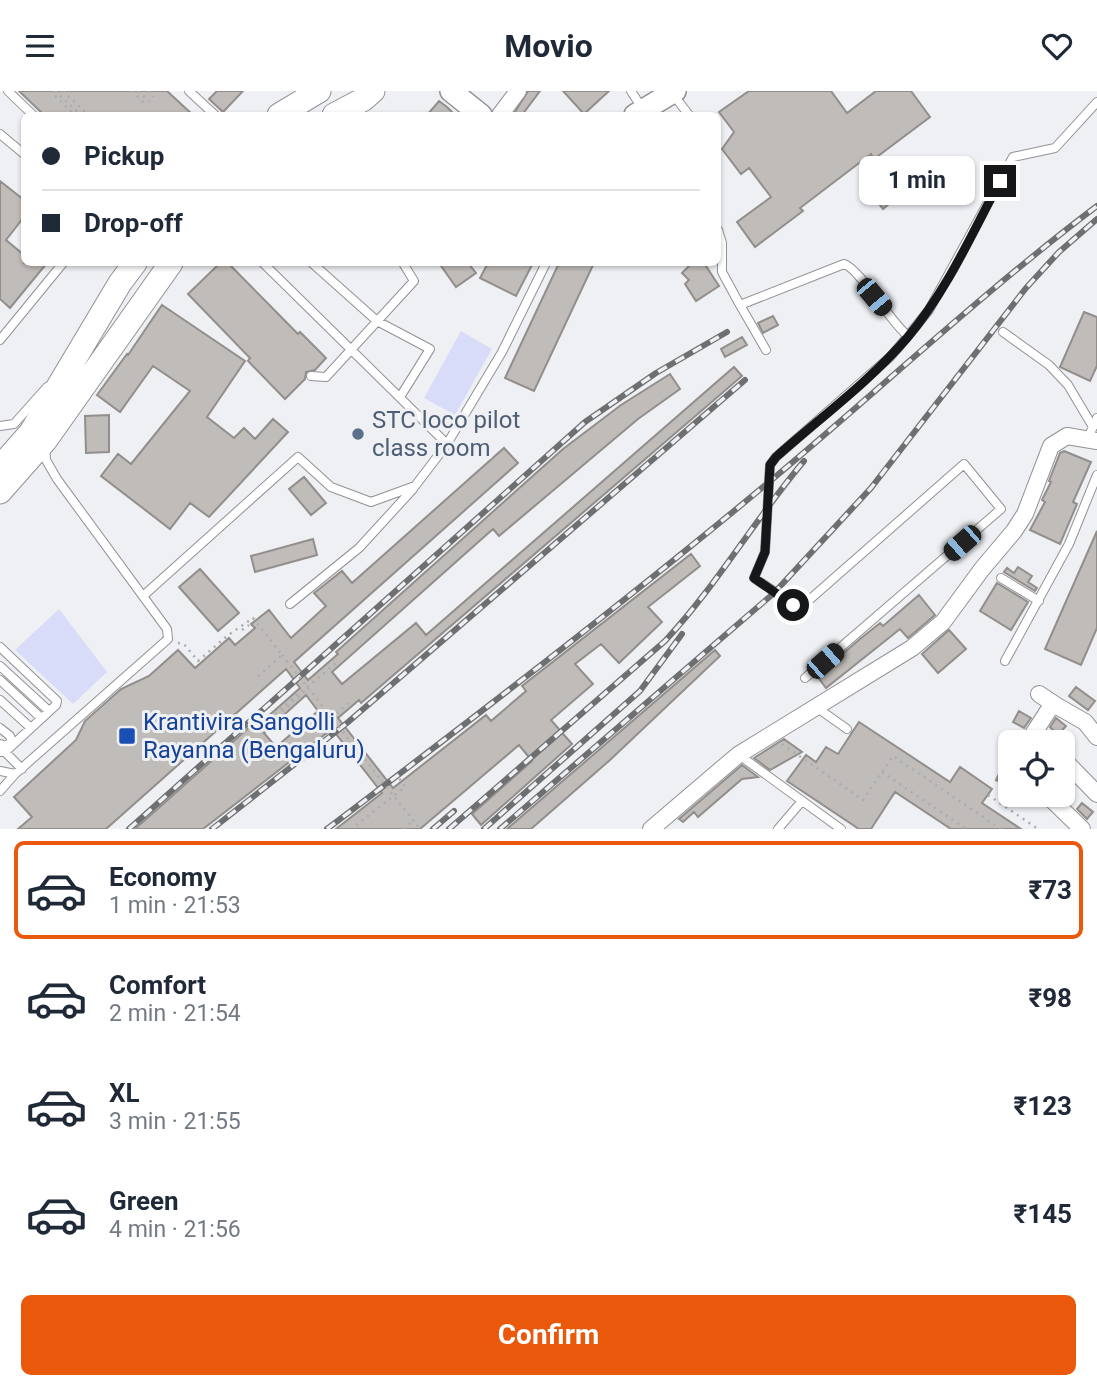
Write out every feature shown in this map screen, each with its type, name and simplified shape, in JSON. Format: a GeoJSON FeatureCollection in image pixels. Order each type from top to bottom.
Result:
{"type":"FeatureCollection","features":[{"type":"Feature","properties":{"kind":"main road"},"geometry":{"type":"LineString","coordinates":[[286,108],[319,91]]}},
{"type":"Feature","properties":{"kind":"main road"},"geometry":{"type":"LineString","coordinates":[[339,112],[369,95],[388,91]]}},
{"type":"Feature","properties":{"kind":"main road"},"geometry":{"type":"LineString","coordinates":[[451,91],[477,112]]}},
{"type":"Feature","properties":{"kind":"main road"},"geometry":{"type":"LineString","coordinates":[[641,112],[674,92]]}},
{"type":"Feature","properties":{"kind":"main road"},"geometry":{"type":"LineString","coordinates":[[0,467],[31,432],[133,266]]}},
{"type":"Feature","properties":{"kind":"main road"},"geometry":{"type":"LineString","coordinates":[[0,492],[45,441],[169,266]]}},
{"type":"Feature","properties":{"kind":"street"},"geometry":{"type":"LineString","coordinates":[[502,112],[518,91]]}},
{"type":"Feature","properties":{"kind":"street"},"geometry":{"type":"LineString","coordinates":[[651,829],[738,755],[912,648],[943,622],[1020,522],[1051,446],[1067,436],[1094,431]]}},
{"type":"Feature","properties":{"kind":"street"},"geometry":{"type":"LineString","coordinates":[[1039,694],[1085,722],[1097,737]]}},
{"type":"Feature","properties":{"kind":"street"},"geometry":{"type":"LineString","coordinates":[[1035,730],[1051,708],[1058,706]]}},
{"type":"Feature","properties":{"kind":"street"},"geometry":{"type":"LineString","coordinates":[[1075,771],[1097,794]]}},
{"type":"Feature","properties":{"kind":"street"},"geometry":{"type":"LineString","coordinates":[[1059,807],[1082,829]]}},
{"type":"Feature","properties":{"kind":"lane"},"geometry":{"type":"LineString","coordinates":[[8,91],[30,112]]}},
{"type":"Feature","properties":{"kind":"lane"},"geometry":{"type":"LineString","coordinates":[[190,91],[212,112]]}},
{"type":"Feature","properties":{"kind":"lane"},"geometry":{"type":"LineString","coordinates":[[631,91],[639,112]]}},
{"type":"Feature","properties":{"kind":"lane"},"geometry":{"type":"LineString","coordinates":[[674,92],[687,112]]}},
{"type":"Feature","properties":{"kind":"lane"},"geometry":{"type":"LineString","coordinates":[[805,678],[1002,509],[964,464],[805,603],[796,606],[754,578],[765,552],[769,473],[773,461],[890,356],[929,310],[1013,157],[1055,148],[1097,102]]}},
{"type":"Feature","properties":{"kind":"lane"},"geometry":{"type":"LineString","coordinates":[[0,134],[21,152]]}},
{"type":"Feature","properties":{"kind":"lane"},"geometry":{"type":"LineString","coordinates":[[721,240],[722,272],[766,350]]}},
{"type":"Feature","properties":{"kind":"lane"},"geometry":{"type":"LineString","coordinates":[[740,305],[844,264],[855,270],[908,336]]}},
{"type":"Feature","properties":{"kind":"lane"},"geometry":{"type":"LineString","coordinates":[[0,340],[61,266]]}},
{"type":"Feature","properties":{"kind":"lane"},"geometry":{"type":"LineString","coordinates":[[265,266],[447,444]]}},
{"type":"Feature","properties":{"kind":"lane"},"geometry":{"type":"LineString","coordinates":[[315,266],[377,321],[430,349],[400,397]]}},
{"type":"Feature","properties":{"kind":"lane"},"geometry":{"type":"LineString","coordinates":[[311,376],[326,377],[414,281],[405,266]]}},
{"type":"Feature","properties":{"kind":"lane"},"geometry":{"type":"LineString","coordinates":[[290,604],[359,548],[415,486],[447,444],[502,352],[545,266]]}},
{"type":"Feature","properties":{"kind":"lane"},"geometry":{"type":"LineString","coordinates":[[1003,332],[1049,365],[1068,385],[1094,431]]}},
{"type":"Feature","properties":{"kind":"lane"},"geometry":{"type":"LineString","coordinates":[[0,426],[14,424],[84,343]]}},
{"type":"Feature","properties":{"kind":"lane"},"geometry":{"type":"LineString","coordinates":[[0,791],[18,771],[168,639],[167,629],[57,479],[46,460],[45,441]]}},
{"type":"Feature","properties":{"kind":"lane"},"geometry":{"type":"LineString","coordinates":[[143,596],[298,457],[331,487],[371,502],[415,486]]}},
{"type":"Feature","properties":{"kind":"lane"},"geometry":{"type":"LineString","coordinates":[[1006,661],[1069,544],[1097,475]]}},
{"type":"Feature","properties":{"kind":"lane"},"geometry":{"type":"LineString","coordinates":[[1001,578],[1039,601]]}},
{"type":"Feature","properties":{"kind":"lane"},"geometry":{"type":"LineString","coordinates":[[0,647],[57,701],[31,728],[2,749]]}},
{"type":"Feature","properties":{"kind":"lane"},"geometry":{"type":"LineString","coordinates":[[0,666],[49,711]]}},
{"type":"Feature","properties":{"kind":"lane"},"geometry":{"type":"LineString","coordinates":[[0,680],[41,718]]}},
{"type":"Feature","properties":{"kind":"lane"},"geometry":{"type":"LineString","coordinates":[[0,700],[31,728]]}},
{"type":"Feature","properties":{"kind":"lane"},"geometry":{"type":"LineString","coordinates":[[816,707],[847,729]]}},
{"type":"Feature","properties":{"kind":"lane"},"geometry":{"type":"LineString","coordinates":[[0,727],[12,741],[2,749]]}},
{"type":"Feature","properties":{"kind":"lane"},"geometry":{"type":"LineString","coordinates":[[2,749],[18,771]]}},
{"type":"Feature","properties":{"kind":"lane"},"geometry":{"type":"LineString","coordinates":[[738,755],[841,829]]}},
{"type":"Feature","properties":{"kind":"lane"},"geometry":{"type":"LineString","coordinates":[[0,771],[18,771]]}},
{"type":"Feature","properties":{"kind":"lane"},"geometry":{"type":"LineString","coordinates":[[778,829],[802,801]]}},
{"type":"Feature","properties":{"kind":"path"},"geometry":{"type":"LineString","coordinates":[[72,112],[53,94],[56,91],[77,112]]}},
{"type":"Feature","properties":{"kind":"path"},"geometry":{"type":"LineString","coordinates":[[63,91],[85,112]]}},
{"type":"Feature","properties":{"kind":"path"},"geometry":{"type":"LineString","coordinates":[[132,91],[148,103],[138,91]]}},
{"type":"Feature","properties":{"kind":"path"},"geometry":{"type":"LineString","coordinates":[[148,91],[154,97]]}},
{"type":"Feature","properties":{"kind":"path"},"geometry":{"type":"LineString","coordinates":[[168,639],[184,645],[198,661],[227,636],[245,627],[254,618],[420,829]]}},
{"type":"Feature","properties":{"kind":"path"},"geometry":{"type":"LineString","coordinates":[[256,678],[282,655]]}},
{"type":"Feature","properties":{"kind":"path"},"geometry":{"type":"LineString","coordinates":[[276,715],[336,663]]}},
{"type":"Feature","properties":{"kind":"path"},"geometry":{"type":"LineString","coordinates":[[331,718],[352,700]]}},
{"type":"Feature","properties":{"kind":"path"},"geometry":{"type":"LineString","coordinates":[[296,736],[326,712]]}},
{"type":"Feature","properties":{"kind":"path"},"geometry":{"type":"LineString","coordinates":[[784,743],[863,800],[893,756],[1001,829]]}},
{"type":"Feature","properties":{"kind":"path"},"geometry":{"type":"LineString","coordinates":[[882,772],[966,829]]}},
{"type":"Feature","properties":{"kind":"path"},"geometry":{"type":"LineString","coordinates":[[356,825],[405,786],[399,778]]}},
{"type":"Feature","properties":{"kind":"path"},"geometry":{"type":"LineString","coordinates":[[988,795],[1038,829]]}},
{"type":"Feature","properties":{"kind":"path"},"geometry":{"type":"LineString","coordinates":[[404,829],[413,821]]}},
{"type":"Feature","properties":{"kind":"shaded area"},"geometry":{"type":"Polygon","coordinates":[[[461,331],[492,349],[455,415],[424,398],[461,331]]]}},
{"type":"Feature","properties":{"kind":"shaded area"},"geometry":{"type":"Polygon","coordinates":[[[59,609],[107,672],[73,704],[15,650],[59,609]]]}},
{"type":"Feature","properties":{"kind":"building"},"geometry":{"type":"Polygon","coordinates":[[[19,91],[167,91],[190,112],[41,112],[19,91]]]}},
{"type":"Feature","properties":{"kind":"building"},"geometry":{"type":"Polygon","coordinates":[[[217,91],[243,91],[223,112],[209,99],[217,91]]]}},
{"type":"Feature","properties":{"kind":"building"},"geometry":{"type":"Polygon","coordinates":[[[528,91],[540,91],[524,112],[515,112],[528,91]]]}},
{"type":"Feature","properties":{"kind":"building"},"geometry":{"type":"Polygon","coordinates":[[[563,91],[609,91],[586,112],[582,112],[563,91]]]}},
{"type":"Feature","properties":{"kind":"building"},"geometry":{"type":"Polygon","coordinates":[[[749,91],[831,91],[847,113],[876,91],[911,91],[930,117],[874,159],[871,154],[800,208],[803,211],[755,247],[737,222],[771,197],[749,168],[741,174],[722,149],[734,132],[719,112],[749,91]]]}},
{"type":"Feature","properties":{"kind":"building"},"geometry":{"type":"Polygon","coordinates":[[[439,101],[452,112],[430,112],[439,101]]]}},
{"type":"Feature","properties":{"kind":"building"},"geometry":{"type":"Polygon","coordinates":[[[921,162],[928,170],[883,209],[876,200],[921,162]]]}},
{"type":"Feature","properties":{"kind":"building"},"geometry":{"type":"Polygon","coordinates":[[[0,181],[21,198],[21,221],[6,240],[21,252],[21,266],[45,266],[10,308],[0,299],[0,181]]]}},
{"type":"Feature","properties":{"kind":"building"},"geometry":{"type":"Polygon","coordinates":[[[217,266],[231,266],[298,334],[300,332],[326,358],[315,370],[306,372],[305,379],[285,399],[248,361],[250,358],[188,294],[217,266]]]}},
{"type":"Feature","properties":{"kind":"building"},"geometry":{"type":"Polygon","coordinates":[[[441,266],[470,266],[476,273],[456,287],[441,266]]]}},
{"type":"Feature","properties":{"kind":"building"},"geometry":{"type":"Polygon","coordinates":[[[486,266],[531,266],[516,296],[480,278],[486,266]]]}},
{"type":"Feature","properties":{"kind":"building"},"geometry":{"type":"Polygon","coordinates":[[[558,266],[593,266],[534,391],[505,378],[558,266]]]}},
{"type":"Feature","properties":{"kind":"building"},"geometry":{"type":"Polygon","coordinates":[[[689,266],[706,266],[719,286],[696,301],[685,284],[689,280],[682,273],[689,266]]]}},
{"type":"Feature","properties":{"kind":"building"},"geometry":{"type":"Polygon","coordinates":[[[162,305],[245,361],[207,417],[234,438],[244,428],[255,439],[273,419],[288,432],[209,517],[190,503],[170,529],[101,476],[118,454],[131,464],[190,391],[153,366],[120,412],[97,395],[162,305]]]}},
{"type":"Feature","properties":{"kind":"building"},"geometry":{"type":"Polygon","coordinates":[[[1084,312],[1097,317],[1097,366],[1090,381],[1060,367],[1084,312]]]}},
{"type":"Feature","properties":{"kind":"building"},"geometry":{"type":"Polygon","coordinates":[[[773,316],[778,325],[763,333],[758,323],[773,316]]]}},
{"type":"Feature","properties":{"kind":"building"},"geometry":{"type":"Polygon","coordinates":[[[742,337],[747,345],[725,357],[721,349],[742,337]]]}},
{"type":"Feature","properties":{"kind":"building"},"geometry":{"type":"Polygon","coordinates":[[[734,367],[742,376],[361,703],[359,700],[338,718],[393,788],[486,715],[491,721],[526,691],[522,686],[691,554],[700,566],[648,607],[662,622],[619,663],[601,644],[575,664],[593,684],[551,720],[572,744],[481,825],[472,814],[532,761],[519,745],[420,829],[336,829],[382,793],[332,729],[203,829],[135,829],[254,723],[257,726],[300,688],[286,669],[106,829],[18,829],[32,817],[14,797],[76,740],[85,721],[121,689],[149,676],[178,650],[195,668],[229,638],[235,645],[255,628],[251,624],[269,610],[291,638],[326,606],[314,593],[342,571],[352,583],[504,448],[518,463],[294,662],[308,680],[563,449],[621,405],[670,374],[680,389],[638,419],[499,536],[493,529],[332,672],[342,684],[416,623],[426,635],[734,367]],[[306,695],[264,733],[276,747],[318,711],[306,695]]]}},
{"type":"Feature","properties":{"kind":"building"},"geometry":{"type":"Polygon","coordinates":[[[109,415],[109,452],[86,453],[85,416],[109,415]]]}},
{"type":"Feature","properties":{"kind":"building"},"geometry":{"type":"Polygon","coordinates":[[[1064,451],[1091,462],[1073,502],[1077,504],[1060,544],[1030,530],[1045,502],[1042,500],[1060,453],[1064,451]]]}},
{"type":"Feature","properties":{"kind":"building"},"geometry":{"type":"Polygon","coordinates":[[[304,477],[326,503],[311,515],[289,489],[304,477]]]}},
{"type":"Feature","properties":{"kind":"building"},"geometry":{"type":"Polygon","coordinates":[[[1097,531],[1097,628],[1081,665],[1045,649],[1097,531]]]}},
{"type":"Feature","properties":{"kind":"building"},"geometry":{"type":"Polygon","coordinates":[[[313,539],[317,555],[255,572],[251,556],[313,539]]]}},
{"type":"Feature","properties":{"kind":"building"},"geometry":{"type":"Polygon","coordinates":[[[1018,567],[1032,576],[1028,582],[1037,588],[1035,591],[1004,572],[1007,568],[1014,573],[1018,567]]]}},
{"type":"Feature","properties":{"kind":"building"},"geometry":{"type":"Polygon","coordinates":[[[200,569],[239,613],[218,631],[179,587],[200,569]]]}},
{"type":"Feature","properties":{"kind":"building"},"geometry":{"type":"Polygon","coordinates":[[[997,583],[1028,602],[1011,630],[980,611],[997,583]]]}},
{"type":"Feature","properties":{"kind":"building"},"geometry":{"type":"Polygon","coordinates":[[[919,595],[935,615],[908,638],[900,629],[826,688],[817,676],[880,623],[883,626],[919,595]]]}},
{"type":"Feature","properties":{"kind":"building"},"geometry":{"type":"Polygon","coordinates":[[[949,630],[966,649],[938,673],[922,654],[949,630]]]}},
{"type":"Feature","properties":{"kind":"building"},"geometry":{"type":"Polygon","coordinates":[[[715,650],[720,656],[610,760],[531,829],[507,829],[715,650]]]}},
{"type":"Feature","properties":{"kind":"building"},"geometry":{"type":"Polygon","coordinates":[[[1076,687],[1095,701],[1088,710],[1069,696],[1076,687]]]}},
{"type":"Feature","properties":{"kind":"building"},"geometry":{"type":"Polygon","coordinates":[[[1019,711],[1031,718],[1024,728],[1013,722],[1019,711]]]}},
{"type":"Feature","properties":{"kind":"building"},"geometry":{"type":"Polygon","coordinates":[[[1056,718],[1066,726],[1062,730],[1053,730],[1050,727],[1056,718]]]}},
{"type":"Feature","properties":{"kind":"building"},"geometry":{"type":"Polygon","coordinates":[[[859,722],[950,782],[960,767],[992,789],[982,803],[1021,829],[951,829],[895,792],[871,829],[859,829],[787,781],[806,755],[816,762],[826,747],[838,754],[859,722]]]}},
{"type":"Feature","properties":{"kind":"building"},"geometry":{"type":"Polygon","coordinates":[[[784,739],[802,752],[770,770],[754,758],[784,739]]]}},
{"type":"Feature","properties":{"kind":"building"},"geometry":{"type":"Polygon","coordinates":[[[742,765],[758,777],[742,779],[698,817],[694,812],[683,822],[679,819],[742,765]]]}},
{"type":"Feature","properties":{"kind":"building"},"geometry":{"type":"Polygon","coordinates":[[[1082,803],[1093,812],[1087,819],[1077,809],[1082,803]]]}},
{"type":"Feature","properties":{"kind":"railway"},"geometry":{"type":"LineString","coordinates":[[327,829],[660,571],[769,482],[972,307],[1097,206]]}},
{"type":"Feature","properties":{"kind":"railway"},"geometry":{"type":"LineString","coordinates":[[500,829],[774,593],[871,488],[1026,288],[1059,252],[1097,219]]}},
{"type":"Feature","properties":{"kind":"railway"},"geometry":{"type":"LineString","coordinates":[[129,829],[585,422],[656,373],[727,332]]}},
{"type":"Feature","properties":{"kind":"railway"},"geometry":{"type":"LineString","coordinates":[[212,829],[347,723],[745,380]]}},
{"type":"Feature","properties":{"kind":"railway"},"geometry":{"type":"LineString","coordinates":[[449,829],[665,641],[702,597],[804,461]]}},
{"type":"Feature","properties":{"kind":"railway"},"geometry":{"type":"LineString","coordinates":[[484,829],[640,691],[682,634]]}},
{"type":"Feature","properties":{"kind":"railway"},"geometry":{"type":"LineString","coordinates":[[433,829],[454,811]]}},
{"type":"Feature","properties":{"kind":"place","name":"STC loco pilot class room"},"geometry":{"type":"Point","coordinates":[358,434]}},
{"type":"Feature","properties":{"kind":"place","name":"Krantivira Sangolli Rayanna (Bengaluru)"},"geometry":{"type":"Point","coordinates":[127,736]}},
{"type":"Feature","properties":{"kind":"route"},"geometry":{"type":"LineString","coordinates":[[793,605],[754,578],[765,552],[770,465],[890,356],[908,336],[929,310],[1000,181]]}}]}
